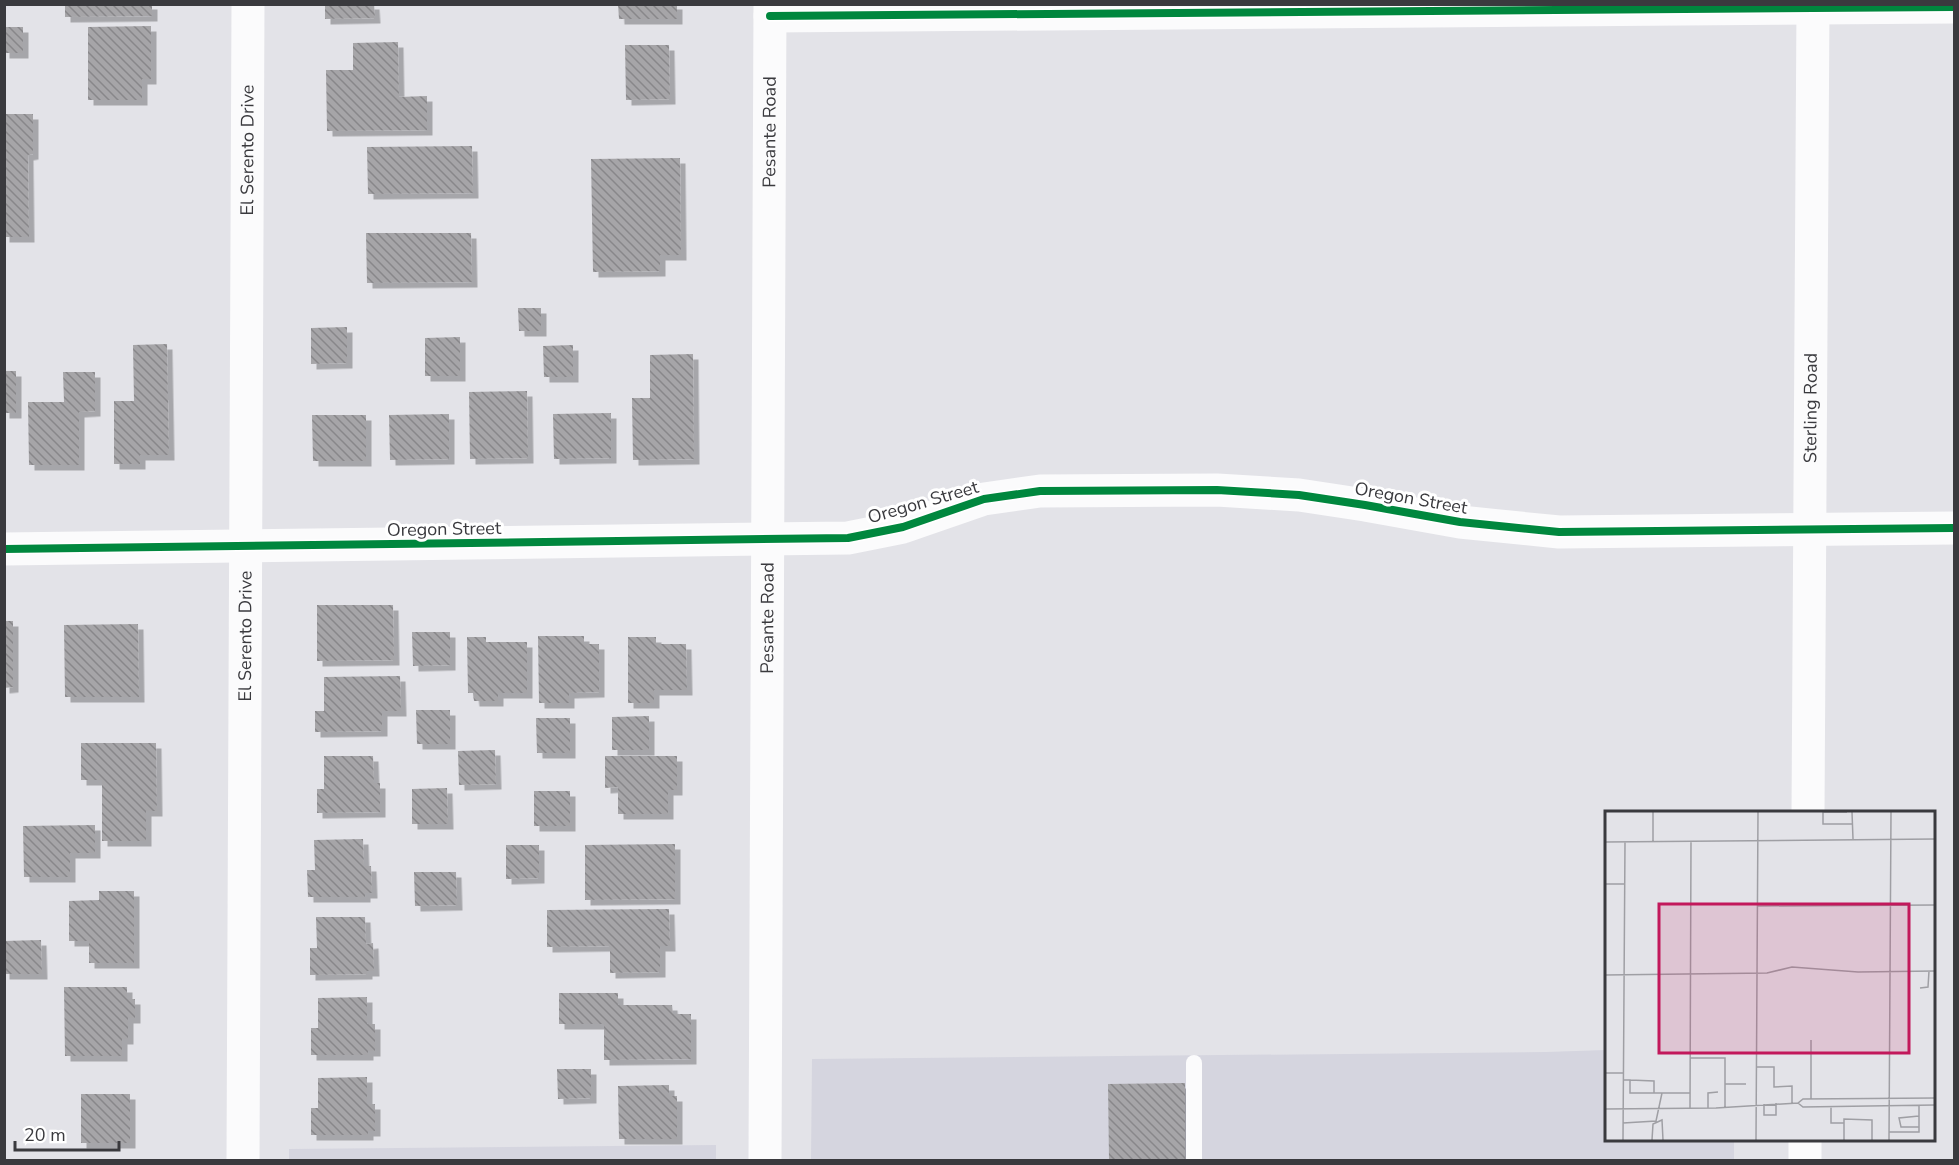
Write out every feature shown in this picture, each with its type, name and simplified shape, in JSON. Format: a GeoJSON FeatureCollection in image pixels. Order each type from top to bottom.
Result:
{"type":"FeatureCollection","features":[{"type":"Feature","properties":{"kind":"street","name":"El Serento Drive"},"geometry":{"type":"LineString","coordinates":[[243,1161],[248,4]]}},
{"type":"Feature","properties":{"kind":"street","name":"Sterling Road"},"geometry":{"type":"LineString","coordinates":[[1808,811],[1813,7]]}},
{"type":"Feature","properties":{"kind":"street"},"geometry":{"type":"LineString","coordinates":[[770,10],[1954,8]]}},
{"type":"Feature","properties":{"kind":"street","name":"Pesante Road"},"geometry":{"type":"LineString","coordinates":[[765,1161],[770,10]]}},
{"type":"Feature","properties":{"kind":"street","name":"Oregon Street"},"geometry":{"type":"LineString","coordinates":[[4,549],[767,541],[848,538],[903,527],[984,499],[1040,491],[1217,490],[1299,495],[1460,522],[1559,532],[1954,528]]}},
{"type":"Feature","properties":{"kind":"street"},"geometry":{"type":"LineString","coordinates":[[1805,1141],[1805,1161]]}},
{"type":"Feature","properties":{"kind":"lane"},"geometry":{"type":"LineString","coordinates":[[1194,1063],[1194,1161]]}},
{"type":"Feature","properties":{"kind":"shaded area"},"geometry":{"type":"Polygon","coordinates":[[[1605,1050],[1605,1141],[1734,1141],[1734,1160],[811,1160],[812,1059],[1605,1050]]]}},
{"type":"Feature","properties":{"kind":"shaded area"},"geometry":{"type":"Polygon","coordinates":[[[716,1145],[716,1160],[289,1160],[289,1149],[716,1145]]]}},
{"type":"Feature","properties":{"kind":"building"},"geometry":{"type":"Polygon","coordinates":[[[65,4],[152,4],[152,16],[65,17],[65,4]]]}},
{"type":"Feature","properties":{"kind":"building"},"geometry":{"type":"Polygon","coordinates":[[[325,4],[374,4],[375,18],[325,19],[325,4]]]}},
{"type":"Feature","properties":{"kind":"building"},"geometry":{"type":"Polygon","coordinates":[[[618,4],[677,4],[677,19],[619,19],[618,4]]]}},
{"type":"Feature","properties":{"kind":"building"},"geometry":{"type":"Polygon","coordinates":[[[151,26],[151,79],[142,79],[142,100],[88,100],[88,27],[151,26]]]}},
{"type":"Feature","properties":{"kind":"building"},"geometry":{"type":"Polygon","coordinates":[[[4,27],[23,27],[23,53],[4,53],[4,27]]]}},
{"type":"Feature","properties":{"kind":"building"},"geometry":{"type":"Polygon","coordinates":[[[398,42],[399,97],[427,96],[427,130],[327,131],[326,70],[353,70],[353,43],[398,42]]]}},
{"type":"Feature","properties":{"kind":"building"},"geometry":{"type":"Polygon","coordinates":[[[625,45],[669,45],[670,99],[626,100],[625,45]]]}},
{"type":"Feature","properties":{"kind":"building"},"geometry":{"type":"Polygon","coordinates":[[[4,114],[33,114],[33,154],[28,155],[29,237],[4,237],[4,114]]]}},
{"type":"Feature","properties":{"kind":"building"},"geometry":{"type":"Polygon","coordinates":[[[472,146],[473,193],[368,194],[367,147],[472,146]]]}},
{"type":"Feature","properties":{"kind":"building"},"geometry":{"type":"Polygon","coordinates":[[[680,158],[681,255],[660,255],[660,271],[593,272],[591,159],[680,158]]]}},
{"type":"Feature","properties":{"kind":"building"},"geometry":{"type":"Polygon","coordinates":[[[366,233],[471,233],[472,282],[367,283],[366,233]]]}},
{"type":"Feature","properties":{"kind":"building"},"geometry":{"type":"Polygon","coordinates":[[[518,308],[541,308],[541,331],[519,331],[518,308]]]}},
{"type":"Feature","properties":{"kind":"building"},"geometry":{"type":"Polygon","coordinates":[[[347,327],[347,363],[311,364],[311,328],[347,327]]]}},
{"type":"Feature","properties":{"kind":"building"},"geometry":{"type":"Polygon","coordinates":[[[460,337],[460,376],[425,376],[425,338],[460,337]]]}},
{"type":"Feature","properties":{"kind":"building"},"geometry":{"type":"Polygon","coordinates":[[[167,344],[169,455],[140,455],[140,464],[114,464],[114,401],[134,401],[133,345],[167,344]]]}},
{"type":"Feature","properties":{"kind":"building"},"geometry":{"type":"Polygon","coordinates":[[[573,345],[573,377],[544,377],[543,346],[573,345]]]}},
{"type":"Feature","properties":{"kind":"building"},"geometry":{"type":"Polygon","coordinates":[[[693,354],[694,459],[633,460],[632,398],[650,398],[650,355],[693,354]]]}},
{"type":"Feature","properties":{"kind":"building"},"geometry":{"type":"Polygon","coordinates":[[[4,371],[16,371],[16,413],[4,413],[4,371]]]}},
{"type":"Feature","properties":{"kind":"building"},"geometry":{"type":"Polygon","coordinates":[[[63,372],[95,372],[95,411],[79,412],[79,465],[29,465],[28,402],[64,402],[63,372]]]}},
{"type":"Feature","properties":{"kind":"building"},"geometry":{"type":"Polygon","coordinates":[[[527,391],[528,458],[470,459],[469,392],[527,391]]]}},
{"type":"Feature","properties":{"kind":"building"},"geometry":{"type":"Polygon","coordinates":[[[611,413],[611,458],[554,459],[553,414],[611,413]]]}},
{"type":"Feature","properties":{"kind":"building"},"geometry":{"type":"Polygon","coordinates":[[[449,414],[449,459],[390,460],[389,415],[449,414]]]}},
{"type":"Feature","properties":{"kind":"building"},"geometry":{"type":"Polygon","coordinates":[[[312,415],[366,415],[366,461],[313,461],[312,415]]]}},
{"type":"Feature","properties":{"kind":"building"},"geometry":{"type":"Polygon","coordinates":[[[317,605],[393,605],[394,660],[317,661],[317,605]]]}},
{"type":"Feature","properties":{"kind":"building"},"geometry":{"type":"Polygon","coordinates":[[[4,621],[13,621],[13,687],[4,688],[4,621]]]}},
{"type":"Feature","properties":{"kind":"building"},"geometry":{"type":"Polygon","coordinates":[[[138,624],[139,697],[65,697],[64,625],[138,624]]]}},
{"type":"Feature","properties":{"kind":"building"},"geometry":{"type":"Polygon","coordinates":[[[412,632],[450,632],[450,665],[413,666],[412,632]]]}},
{"type":"Feature","properties":{"kind":"building"},"geometry":{"type":"Polygon","coordinates":[[[538,636],[584,636],[584,644],[599,644],[599,692],[569,693],[569,703],[539,703],[538,636]]]}},
{"type":"Feature","properties":{"kind":"building"},"geometry":{"type":"Polygon","coordinates":[[[467,637],[486,637],[486,642],[527,642],[527,693],[498,693],[498,701],[474,701],[473,693],[468,693],[467,637]]]}},
{"type":"Feature","properties":{"kind":"building"},"geometry":{"type":"Polygon","coordinates":[[[628,637],[656,637],[656,644],[686,644],[687,690],[654,690],[654,703],[628,703],[628,637]]]}},
{"type":"Feature","properties":{"kind":"building"},"geometry":{"type":"Polygon","coordinates":[[[400,676],[401,711],[382,711],[382,731],[315,732],[315,711],[324,711],[324,677],[400,676]]]}},
{"type":"Feature","properties":{"kind":"building"},"geometry":{"type":"Polygon","coordinates":[[[416,710],[450,710],[450,744],[417,744],[416,710]]]}},
{"type":"Feature","properties":{"kind":"building"},"geometry":{"type":"Polygon","coordinates":[[[649,716],[649,750],[612,750],[612,717],[649,716]]]}},
{"type":"Feature","properties":{"kind":"building"},"geometry":{"type":"Polygon","coordinates":[[[536,718],[570,718],[570,753],[537,753],[536,718]]]}},
{"type":"Feature","properties":{"kind":"building"},"geometry":{"type":"Polygon","coordinates":[[[81,743],[156,743],[157,811],[146,811],[146,841],[102,841],[102,780],[81,780],[81,743]]]}},
{"type":"Feature","properties":{"kind":"building"},"geometry":{"type":"Polygon","coordinates":[[[495,750],[496,784],[459,785],[458,751],[495,750]]]}},
{"type":"Feature","properties":{"kind":"building"},"geometry":{"type":"Polygon","coordinates":[[[324,756],[373,756],[374,783],[380,783],[380,812],[317,813],[317,789],[324,789],[324,756]]]}},
{"type":"Feature","properties":{"kind":"building"},"geometry":{"type":"Polygon","coordinates":[[[605,756],[677,756],[677,790],[668,790],[668,814],[618,814],[618,787],[605,788],[605,756]]]}},
{"type":"Feature","properties":{"kind":"building"},"geometry":{"type":"Polygon","coordinates":[[[447,788],[448,824],[412,824],[412,789],[447,788]]]}},
{"type":"Feature","properties":{"kind":"building"},"geometry":{"type":"Polygon","coordinates":[[[534,791],[570,791],[570,826],[534,826],[534,791]]]}},
{"type":"Feature","properties":{"kind":"building"},"geometry":{"type":"Polygon","coordinates":[[[95,825],[95,853],[70,853],[70,877],[24,877],[23,826],[95,825]]]}},
{"type":"Feature","properties":{"kind":"building"},"geometry":{"type":"Polygon","coordinates":[[[363,839],[364,866],[371,866],[372,893],[365,893],[365,897],[308,897],[307,870],[315,870],[314,840],[363,839]]]}},
{"type":"Feature","properties":{"kind":"building"},"geometry":{"type":"Polygon","coordinates":[[[675,844],[675,899],[585,900],[585,845],[675,844]]]}},
{"type":"Feature","properties":{"kind":"building"},"geometry":{"type":"Polygon","coordinates":[[[506,845],[539,845],[539,878],[506,879],[506,845]]]}},
{"type":"Feature","properties":{"kind":"building"},"geometry":{"type":"Polygon","coordinates":[[[414,872],[456,872],[457,905],[415,906],[414,872]]]}},
{"type":"Feature","properties":{"kind":"building"},"geometry":{"type":"Polygon","coordinates":[[[99,891],[134,891],[134,963],[89,963],[89,941],[69,941],[69,901],[99,900],[99,891]]]}},
{"type":"Feature","properties":{"kind":"building"},"geometry":{"type":"Polygon","coordinates":[[[669,909],[670,946],[660,946],[660,972],[610,973],[610,946],[547,947],[547,910],[669,909]]]}},
{"type":"Feature","properties":{"kind":"building"},"geometry":{"type":"Polygon","coordinates":[[[316,917],[365,917],[366,944],[373,943],[374,971],[367,971],[367,974],[310,975],[310,948],[317,948],[316,917]]]}},
{"type":"Feature","properties":{"kind":"building"},"geometry":{"type":"Polygon","coordinates":[[[41,940],[42,974],[4,974],[4,941],[41,940]]]}},
{"type":"Feature","properties":{"kind":"building"},"geometry":{"type":"Polygon","coordinates":[[[64,987],[127,987],[127,999],[135,999],[135,1018],[128,1018],[128,1039],[122,1039],[122,1056],[65,1056],[64,987]]]}},
{"type":"Feature","properties":{"kind":"building"},"geometry":{"type":"Polygon","coordinates":[[[559,993],[618,993],[618,1005],[672,1005],[673,1014],[691,1014],[691,1059],[604,1060],[604,1024],[559,1024],[559,993]]]}},
{"type":"Feature","properties":{"kind":"building"},"geometry":{"type":"Polygon","coordinates":[[[367,997],[367,1024],[375,1024],[375,1051],[368,1051],[368,1055],[311,1055],[311,1028],[318,1028],[318,998],[367,997]]]}},
{"type":"Feature","properties":{"kind":"building"},"geometry":{"type":"Polygon","coordinates":[[[557,1069],[591,1069],[591,1098],[558,1099],[557,1069]]]}},
{"type":"Feature","properties":{"kind":"building"},"geometry":{"type":"Polygon","coordinates":[[[367,1077],[367,1104],[375,1104],[375,1131],[368,1131],[368,1135],[311,1135],[311,1108],[318,1108],[318,1078],[367,1077]]]}},
{"type":"Feature","properties":{"kind":"building"},"geometry":{"type":"Polygon","coordinates":[[[1185,1083],[1185,1160],[1109,1160],[1108,1084],[1185,1083]]]}},
{"type":"Feature","properties":{"kind":"building"},"geometry":{"type":"Polygon","coordinates":[[[669,1085],[669,1096],[677,1096],[677,1139],[619,1139],[618,1086],[669,1085]]]}},
{"type":"Feature","properties":{"kind":"building"},"geometry":{"type":"Polygon","coordinates":[[[81,1094],[130,1094],[130,1143],[81,1143],[81,1094]]]}},
{"type":"Feature","properties":{"kind":"cycle path"},"geometry":{"type":"LineString","coordinates":[[770,16],[1954,7]]}},
{"type":"Feature","properties":{"kind":"cycle path"},"geometry":{"type":"LineString","coordinates":[[4,549],[848,538],[903,527],[984,499],[1040,491],[1217,490],[1299,495],[1460,522],[1559,532],[1954,528]]}}]}
